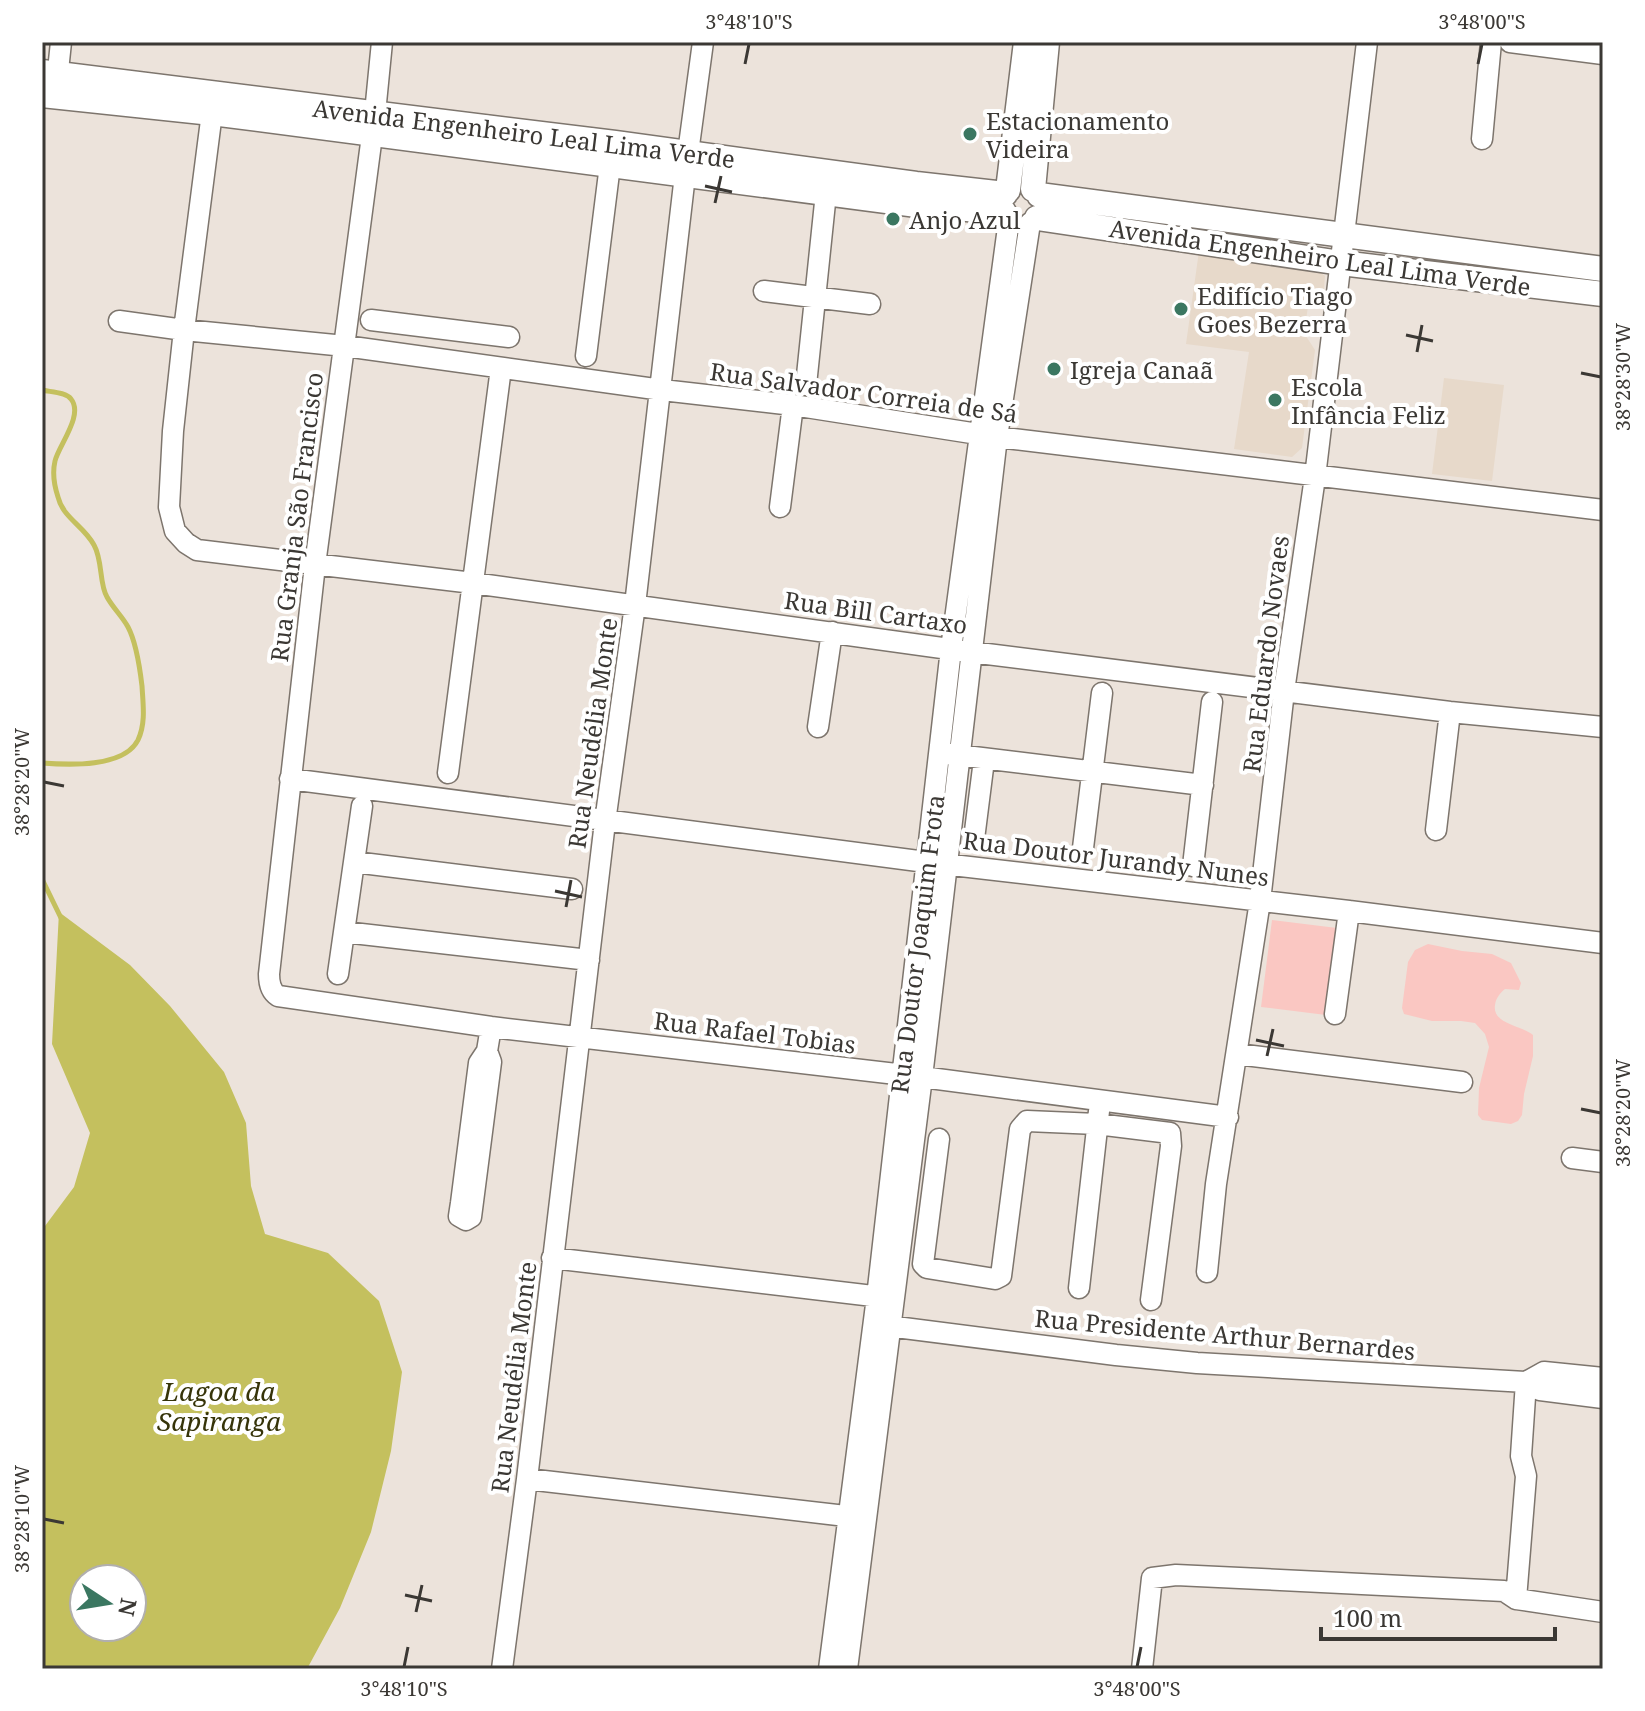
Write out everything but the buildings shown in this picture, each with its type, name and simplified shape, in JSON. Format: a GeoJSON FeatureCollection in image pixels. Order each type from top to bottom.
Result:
{"type":"FeatureCollection","features":[{"type":"Feature","properties":{"kind":"main road","name":"Rua Doutor Joaquim Frota"},"geometry":{"type":"LineString","coordinates":[[1021,205],[1026,42]]}},
{"type":"Feature","properties":{"kind":"main road","name":"Rua Doutor Joaquim Frota"},"geometry":{"type":"LineString","coordinates":[[1021,205],[1047,42]]}},
{"type":"Feature","properties":{"kind":"main road","name":"Avenida Engenheiro Leal Lima Verde"},"geometry":{"type":"LineString","coordinates":[[49,84],[687,164],[916,184],[1341,263],[1603,294]]}},
{"type":"Feature","properties":{"kind":"main road","name":"Avenida Engenheiro Leal Lima Verde"},"geometry":{"type":"LineString","coordinates":[[373,124],[610,165],[687,164],[826,193],[917,205],[1021,205],[1344,234],[1603,269]]}},
{"type":"Feature","properties":{"kind":"street"},"geometry":{"type":"LineString","coordinates":[[49,84],[61,42]]}},
{"type":"Feature","properties":{"kind":"street","name":"Rua Granja São Francisco"},"geometry":{"type":"LineString","coordinates":[[278,996],[270,987],[269,974],[290,779],[382,42]]}},
{"type":"Feature","properties":{"kind":"street","name":"Rua Neudélia Monte"},"geometry":{"type":"LineString","coordinates":[[502,1669],[703,42]]}},
{"type":"Feature","properties":{"kind":"street","name":"Rua Eduardo Novaes"},"geometry":{"type":"LineString","coordinates":[[1207,1272],[1216,1184],[1260,901],[1367,42]]}},
{"type":"Feature","properties":{"kind":"street"},"geometry":{"type":"LineString","coordinates":[[1482,139],[1491,42]]}},
{"type":"Feature","properties":{"kind":"street"},"geometry":{"type":"LineString","coordinates":[[1510,42],[1603,54]]}},
{"type":"Feature","properties":{"kind":"street"},"geometry":{"type":"LineString","coordinates":[[184,330],[214,103]]}},
{"type":"Feature","properties":{"kind":"street"},"geometry":{"type":"LineString","coordinates":[[586,356],[610,165]]}},
{"type":"Feature","properties":{"kind":"street"},"geometry":{"type":"LineString","coordinates":[[806,385],[826,193]]}},
{"type":"Feature","properties":{"kind":"street","name":"Rua Doutor Joaquim Frota"},"geometry":{"type":"LineString","coordinates":[[847,1669],[858,1518],[912,1076],[926,862],[949,754],[1021,205]]}},
{"type":"Feature","properties":{"kind":"street"},"geometry":{"type":"LineString","coordinates":[[764,291],[870,304]]}},
{"type":"Feature","properties":{"kind":"street"},"geometry":{"type":"LineString","coordinates":[[371,320],[509,337]]}},
{"type":"Feature","properties":{"kind":"street","name":"Rua Salvador Correia de Sá"},"geometry":{"type":"LineString","coordinates":[[119,321],[345,346],[793,405],[989,436],[1603,510]]}},
{"type":"Feature","properties":{"kind":"street"},"geometry":{"type":"LineString","coordinates":[[411,355],[414,326]]}},
{"type":"Feature","properties":{"kind":"street","name":"Rua Bill Cartaxo"},"geometry":{"type":"LineString","coordinates":[[184,330],[173,431],[169,507],[175,531],[197,550],[473,583],[961,651],[1450,712],[1603,727]]}},
{"type":"Feature","properties":{"kind":"street"},"geometry":{"type":"LineString","coordinates":[[448,773],[501,368]]}},
{"type":"Feature","properties":{"kind":"street"},"geometry":{"type":"LineString","coordinates":[[780,507],[793,405]]}},
{"type":"Feature","properties":{"kind":"street"},"geometry":{"type":"LineString","coordinates":[[818,727],[832,632]]}},
{"type":"Feature","properties":{"kind":"street"},"geometry":{"type":"LineString","coordinates":[[1083,848],[1102,693]]}},
{"type":"Feature","properties":{"kind":"street"},"geometry":{"type":"LineString","coordinates":[[1193,866],[1212,702]]}},
{"type":"Feature","properties":{"kind":"street"},"geometry":{"type":"LineString","coordinates":[[1436,830],[1450,712]]}},
{"type":"Feature","properties":{"kind":"street"},"geometry":{"type":"LineString","coordinates":[[949,754],[1203,785]]}},
{"type":"Feature","properties":{"kind":"street","name":"Rua Doutor Joaquim Frota"},"geometry":{"type":"LineString","coordinates":[[912,1076],[948,864],[949,754]]}},
{"type":"Feature","properties":{"kind":"street"},"geometry":{"type":"LineString","coordinates":[[974,839],[984,760]]}},
{"type":"Feature","properties":{"kind":"street","name":"Rua Doutor Jurandy Nunes"},"geometry":{"type":"LineString","coordinates":[[290,779],[605,822],[1603,943]]}},
{"type":"Feature","properties":{"kind":"street"},"geometry":{"type":"LineString","coordinates":[[338,974],[362,806]]}},
{"type":"Feature","properties":{"kind":"street"},"geometry":{"type":"LineString","coordinates":[[354,862],[572,889]]}},
{"type":"Feature","properties":{"kind":"street"},"geometry":{"type":"LineString","coordinates":[[1335,1014],[1349,911]]}},
{"type":"Feature","properties":{"kind":"street"},"geometry":{"type":"LineString","coordinates":[[344,932],[589,960]]}},
{"type":"Feature","properties":{"kind":"street","name":"Rua Rafael Tobias"},"geometry":{"type":"LineString","coordinates":[[278,996],[491,1027],[1228,1117]]}},
{"type":"Feature","properties":{"kind":"street"},"geometry":{"type":"LineString","coordinates":[[487,1051],[491,1062],[471,1217],[466,1220],[459,1216],[479,1063],[487,1051],[491,1027]]}},
{"type":"Feature","properties":{"kind":"street"},"geometry":{"type":"LineString","coordinates":[[1237,1054],[1462,1082]]}},
{"type":"Feature","properties":{"kind":"street"},"geometry":{"type":"LineString","coordinates":[[1079,1288],[1100,1099]]}},
{"type":"Feature","properties":{"kind":"street"},"geometry":{"type":"LineString","coordinates":[[939,1139],[923,1264],[927,1268],[995,1279],[1001,1276],[1020,1129],[1027,1121],[1097,1124],[1167,1132],[1171,1136],[1171,1146],[1151,1300]]}},
{"type":"Feature","properties":{"kind":"street"},"geometry":{"type":"LineString","coordinates":[[1572,1158],[1603,1162]]}},
{"type":"Feature","properties":{"kind":"street"},"geometry":{"type":"LineString","coordinates":[[552,1258],[886,1298]]}},
{"type":"Feature","properties":{"kind":"street","name":"Rua Presidente Arthur Bernardes"},"geometry":{"type":"LineString","coordinates":[[882,1325],[1197,1363],[1526,1382],[1540,1390],[1603,1398]]}},
{"type":"Feature","properties":{"kind":"street","name":"Rua Presidente Arthur Bernardes"},"geometry":{"type":"LineString","coordinates":[[1526,1382],[1544,1372],[1603,1378]]}},
{"type":"Feature","properties":{"kind":"street"},"geometry":{"type":"LineString","coordinates":[[1516,1599],[1526,1476],[1521,1456],[1526,1382]]}},
{"type":"Feature","properties":{"kind":"street"},"geometry":{"type":"LineString","coordinates":[[527,1479],[858,1518]]}},
{"type":"Feature","properties":{"kind":"street","name":"Rua Doutor Joaquim Frota"},"geometry":{"type":"LineString","coordinates":[[829,1669],[858,1518]]}},
{"type":"Feature","properties":{"kind":"street"},"geometry":{"type":"LineString","coordinates":[[1142,1669],[1152,1578],[1176,1575],[1504,1591],[1516,1599],[1603,1612]]}},
{"type":"Feature","properties":{"kind":"shaded area","name":"Escola Infância Feliz"},"geometry":{"type":"Polygon","coordinates":[[[1199,251],[1316,268],[1325,276],[1323,302],[1309,300],[1304,333],[1315,350],[1302,448],[1292,457],[1234,449],[1249,352],[1186,344],[1199,251]]]}},
{"type":"Feature","properties":{"kind":"shaded area"},"geometry":{"type":"Polygon","coordinates":[[[1444,378],[1504,385],[1492,481],[1432,474],[1444,378]]]}},
{"type":"Feature","properties":{"kind":"shaded area"},"geometry":{"type":"Polygon","coordinates":[[[1272,920],[1337,928],[1326,1015],[1261,1007],[1272,920]]]}},
{"type":"Feature","properties":{"kind":"shaded area"},"geometry":{"type":"Polygon","coordinates":[[[1428,944],[1492,954],[1511,963],[1521,983],[1519,990],[1505,989],[1496,1000],[1495,1011],[1503,1020],[1533,1035],[1533,1056],[1522,1115],[1518,1121],[1511,1124],[1482,1120],[1478,1115],[1479,1088],[1489,1047],[1485,1034],[1475,1023],[1432,1021],[1404,1014],[1402,1008],[1408,962],[1415,950],[1428,944]]]}},
{"type":"Feature","properties":{"kind":"water","name":"Lagoa da Sapiranga"},"geometry":{"type":"Polygon","coordinates":[[[59,912],[130,965],[170,1006],[224,1072],[246,1123],[251,1186],[265,1234],[328,1253],[379,1301],[402,1372],[391,1451],[371,1532],[340,1608],[307,1669],[42,1669],[42,1230],[74,1187],[90,1133],[52,1044],[59,912]]]}},
{"type":"Feature","properties":{"kind":"waterway"},"geometry":{"type":"LineString","coordinates":[[42,390],[65,395],[74,406],[73,421],[55,461],[55,488],[64,511],[94,545],[105,592],[131,633],[140,672],[143,713],[138,740],[121,756],[94,763],[42,763]]}},
{"type":"Feature","properties":{"kind":"waterway"},"geometry":{"type":"LineString","coordinates":[[42,879],[61,918]]}},
{"type":"Feature","properties":{"kind":"place","name":"Estacionamento Videira"},"geometry":{"type":"Point","coordinates":[970,134]}},
{"type":"Feature","properties":{"kind":"place","name":"Anjo Azul"},"geometry":{"type":"Point","coordinates":[893,219]}},
{"type":"Feature","properties":{"kind":"place","name":"Edifício Tiago Goes Bezerra"},"geometry":{"type":"Point","coordinates":[1181,309]}},
{"type":"Feature","properties":{"kind":"place","name":"Igreja Canaã"},"geometry":{"type":"Point","coordinates":[1054,369]}},
{"type":"Feature","properties":{"kind":"place","name":"Escola Infância Feliz"},"geometry":{"type":"Point","coordinates":[1275,400]}}]}
